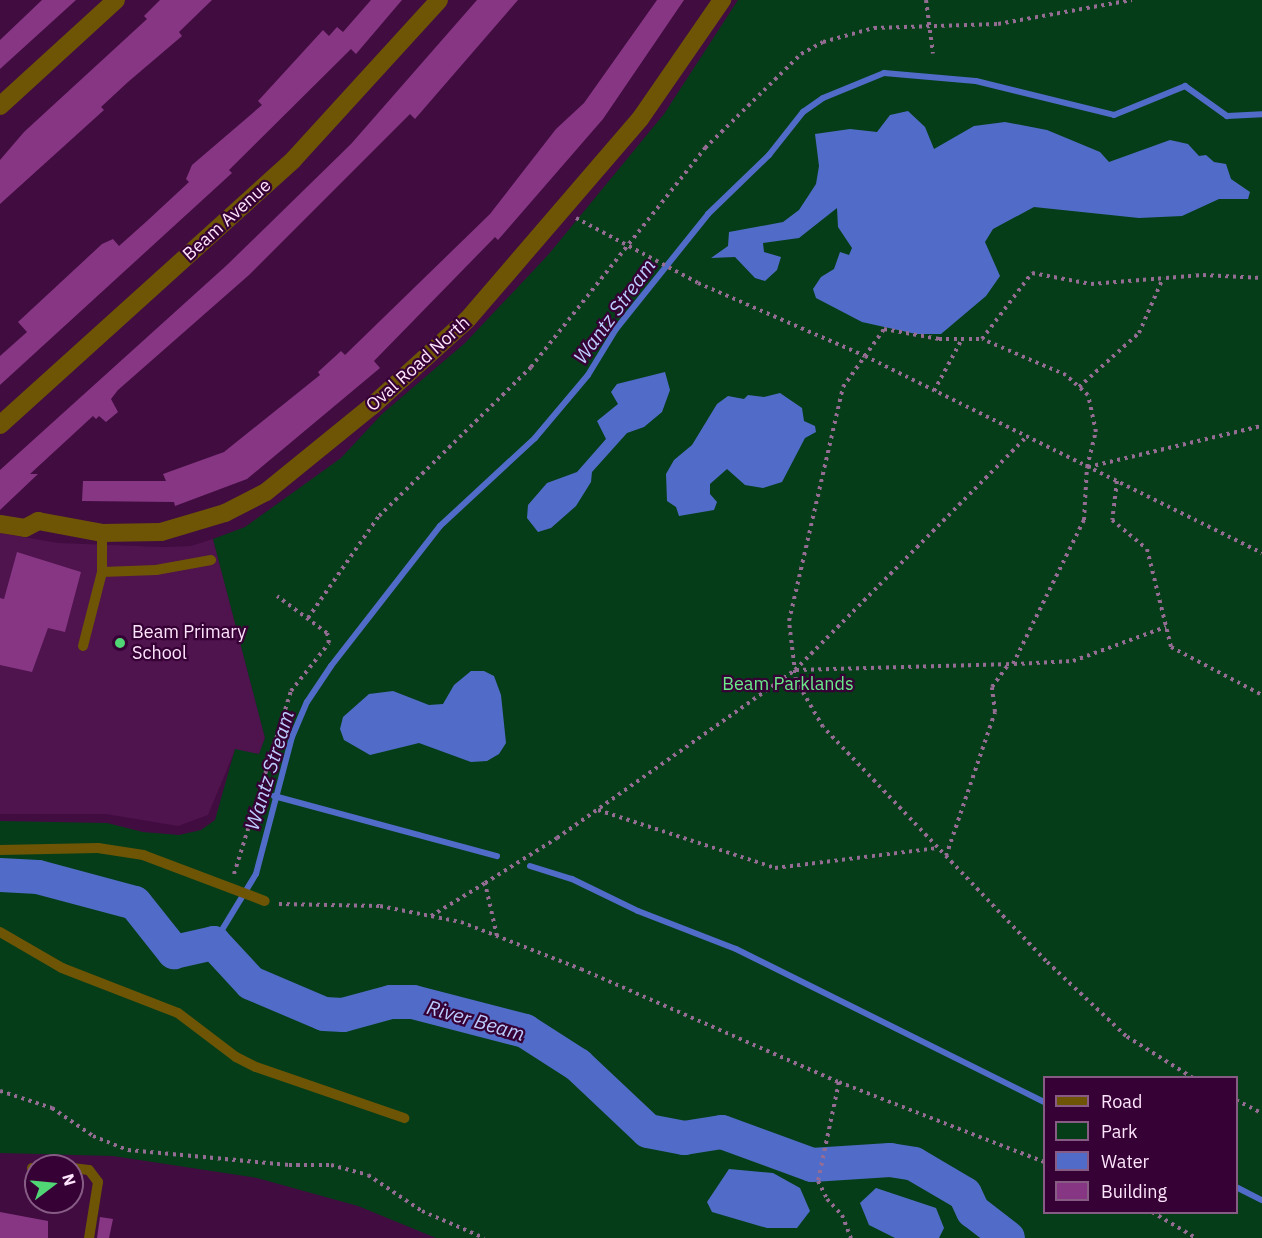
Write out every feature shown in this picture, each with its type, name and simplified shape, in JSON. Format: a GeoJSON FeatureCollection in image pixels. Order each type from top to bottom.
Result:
{"type":"FeatureCollection","features":[{"type":"Feature","properties":{"kind":"street"},"geometry":{"type":"LineString","coordinates":[[0,106],[116,0]]}},
{"type":"Feature","properties":{"kind":"street","name":"Beam Avenue"},"geometry":{"type":"LineString","coordinates":[[0,425],[294,159],[439,0]]}},
{"type":"Feature","properties":{"kind":"street","name":"Oval Road North"},"geometry":{"type":"LineString","coordinates":[[0,525],[25,528],[38,521],[102,533],[161,532],[225,513],[266,492],[372,406],[467,320],[564,211],[640,119],[722,0]]}},
{"type":"Feature","properties":{"kind":"lane"},"geometry":{"type":"LineString","coordinates":[[83,646],[102,572],[102,533]]}},
{"type":"Feature","properties":{"kind":"lane"},"geometry":{"type":"LineString","coordinates":[[102,572],[156,570],[211,560]]}},
{"type":"Feature","properties":{"kind":"lane"},"geometry":{"type":"LineString","coordinates":[[0,850],[98,848],[144,855],[230,890],[265,901]]}},
{"type":"Feature","properties":{"kind":"lane"},"geometry":{"type":"LineString","coordinates":[[0,932],[62,968],[178,1013],[236,1057],[256,1067],[404,1118]]}},
{"type":"Feature","properties":{"kind":"lane"},"geometry":{"type":"LineString","coordinates":[[84,1169],[89,1170],[99,1182],[89,1238]]}},
{"type":"Feature","properties":{"kind":"path"},"geometry":{"type":"LineString","coordinates":[[927,0],[933,54]]}},
{"type":"Feature","properties":{"kind":"path"},"geometry":{"type":"LineString","coordinates":[[308,618],[379,516],[531,367],[705,148],[801,54],[823,42],[874,28],[1027,21],[1132,0]]}},
{"type":"Feature","properties":{"kind":"path"},"geometry":{"type":"LineString","coordinates":[[564,211],[625,246],[698,283],[865,356],[1262,554]]}},
{"type":"Feature","properties":{"kind":"path"},"geometry":{"type":"LineString","coordinates":[[982,339],[1032,273],[1091,284],[1203,275],[1262,278]]}},
{"type":"Feature","properties":{"kind":"path"},"geometry":{"type":"LineString","coordinates":[[1079,387],[1139,333],[1163,278]]}},
{"type":"Feature","properties":{"kind":"path"},"geometry":{"type":"LineString","coordinates":[[946,856],[995,712],[992,687],[1011,664],[1084,520],[1088,467],[1096,432],[1088,395],[1066,375],[982,339],[939,339],[884,329],[843,387],[789,621],[796,680],[823,727],[1046,961],[1126,1036],[1191,1076]]}},
{"type":"Feature","properties":{"kind":"path"},"geometry":{"type":"LineString","coordinates":[[934,391],[962,339]]}},
{"type":"Feature","properties":{"kind":"path"},"geometry":{"type":"LineString","coordinates":[[1088,467],[1262,426]]}},
{"type":"Feature","properties":{"kind":"path"},"geometry":{"type":"LineString","coordinates":[[430,916],[485,884],[597,810],[795,670],[1026,437]]}},
{"type":"Feature","properties":{"kind":"path"},"geometry":{"type":"LineString","coordinates":[[1117,481],[1112,520],[1147,549],[1170,647],[1262,695]]}},
{"type":"Feature","properties":{"kind":"path"},"geometry":{"type":"LineString","coordinates":[[230,890],[249,816],[291,691],[329,643],[327,633],[278,596]]}},
{"type":"Feature","properties":{"kind":"path"},"geometry":{"type":"LineString","coordinates":[[795,670],[1073,661],[1166,627]]}},
{"type":"Feature","properties":{"kind":"path"},"geometry":{"type":"LineString","coordinates":[[597,810],[775,868],[938,848]]}},
{"type":"Feature","properties":{"kind":"path"},"geometry":{"type":"LineString","coordinates":[[485,884],[497,936]]}},
{"type":"Feature","properties":{"kind":"path"},"geometry":{"type":"LineString","coordinates":[[265,901],[307,907],[380,906],[430,916],[497,936],[581,969],[839,1082],[1043,1162]]}},
{"type":"Feature","properties":{"kind":"path"},"geometry":{"type":"LineString","coordinates":[[839,1082],[818,1181],[842,1215],[851,1238]]}},
{"type":"Feature","properties":{"kind":"path"},"geometry":{"type":"LineString","coordinates":[[0,1091],[52,1108],[93,1136],[128,1150],[289,1166],[331,1165],[368,1175],[422,1211],[484,1238]]}},
{"type":"Feature","properties":{"kind":"path"},"geometry":{"type":"LineString","coordinates":[[1238,1101],[1262,1113]]}},
{"type":"Feature","properties":{"kind":"path"},"geometry":{"type":"LineString","coordinates":[[1155,1214],[1196,1238]]}},
{"type":"Feature","properties":{"kind":"shaded area","name":"Beam Primary School"},"geometry":{"type":"Polygon","coordinates":[[[0,533],[58,543],[163,547],[191,546],[213,539],[265,738],[259,754],[235,750],[208,815],[178,826],[106,814],[0,814],[0,533]]]}},
{"type":"Feature","properties":{"kind":"green space","name":"Beam Parklands"},"geometry":{"type":"Polygon","coordinates":[[[738,0],[1262,0],[1262,1238],[436,1238],[358,1206],[257,1178],[113,1156],[0,1153],[0,821],[107,823],[143,832],[179,835],[201,830],[215,820],[235,749],[259,754],[265,738],[213,539],[245,527],[341,458],[382,414],[465,343],[548,255],[664,114],[738,0]]]}},
{"type":"Feature","properties":{"kind":"water"},"geometry":{"type":"Polygon","coordinates":[[[908,111],[925,127],[934,149],[974,126],[1005,122],[1047,130],[1100,152],[1109,162],[1170,140],[1188,144],[1199,156],[1206,155],[1214,162],[1226,164],[1231,179],[1250,192],[1248,199],[1219,199],[1182,216],[1139,218],[1034,207],[993,229],[985,242],[1000,276],[986,296],[941,334],[916,334],[862,322],[816,298],[813,289],[821,277],[834,269],[840,252],[849,255],[852,248],[838,227],[837,208],[799,238],[763,243],[764,252],[781,257],[777,270],[765,281],[755,278],[735,257],[711,258],[728,246],[729,232],[783,222],[799,210],[816,184],[819,166],[815,134],[850,129],[877,132],[890,115],[908,111]]]}},
{"type":"Feature","properties":{"kind":"water"},"geometry":{"type":"Polygon","coordinates":[[[665,372],[670,390],[662,412],[644,427],[627,433],[592,472],[591,482],[576,506],[551,528],[538,532],[527,518],[528,505],[547,483],[577,472],[606,439],[597,421],[618,404],[611,392],[617,384],[665,372]]]}},
{"type":"Feature","properties":{"kind":"water"},"geometry":{"type":"Polygon","coordinates":[[[780,393],[802,408],[804,421],[815,426],[816,432],[805,438],[782,482],[763,488],[745,485],[727,469],[710,484],[710,494],[717,502],[714,510],[679,516],[676,507],[667,501],[666,474],[674,460],[692,445],[717,404],[728,396],[744,399],[748,395],[764,397],[780,393]]]}},
{"type":"Feature","properties":{"kind":"water"},"geometry":{"type":"Polygon","coordinates":[[[471,671],[484,671],[494,676],[501,695],[506,743],[499,754],[487,761],[471,762],[419,743],[370,755],[344,740],[340,729],[343,717],[369,694],[393,691],[429,705],[443,704],[454,685],[471,671]]]}},
{"type":"Feature","properties":{"kind":"water"},"geometry":{"type":"Polygon","coordinates":[[[729,1169],[773,1173],[800,1188],[810,1211],[797,1228],[767,1228],[712,1212],[707,1202],[729,1169]]]}},
{"type":"Feature","properties":{"kind":"water"},"geometry":{"type":"Polygon","coordinates":[[[876,1188],[936,1208],[944,1228],[939,1238],[895,1238],[869,1225],[860,1203],[876,1188]]]}},
{"type":"Feature","properties":{"kind":"building"},"geometry":{"type":"Polygon","coordinates":[[[42,0],[76,0],[0,69],[0,40],[42,0]]]}},
{"type":"Feature","properties":{"kind":"building"},"geometry":{"type":"Polygon","coordinates":[[[160,0],[212,0],[179,32],[182,36],[128,82],[101,107],[104,110],[0,204],[0,160],[24,132],[147,19],[144,16],[160,0]]]}},
{"type":"Feature","properties":{"kind":"building"},"geometry":{"type":"Polygon","coordinates":[[[371,0],[402,0],[356,54],[351,49],[229,170],[232,173],[0,385],[0,356],[27,332],[18,322],[102,244],[113,239],[119,246],[147,221],[189,182],[186,179],[192,165],[262,105],[258,101],[323,30],[329,36],[337,27],[343,32],[371,0]]]}},
{"type":"Feature","properties":{"kind":"building"},"geometry":{"type":"Polygon","coordinates":[[[477,0],[518,0],[415,119],[410,114],[249,275],[118,390],[111,399],[118,412],[106,422],[99,416],[96,419],[93,416],[30,474],[38,474],[0,510],[0,470],[227,265],[351,144],[477,0]]]}},
{"type":"Feature","properties":{"kind":"building"},"geometry":{"type":"Polygon","coordinates":[[[657,0],[684,0],[603,119],[498,240],[495,237],[374,361],[380,368],[247,479],[175,506],[174,502],[82,501],[83,481],[166,481],[163,474],[224,452],[320,375],[318,372],[341,351],[345,355],[490,214],[556,129],[584,103],[657,0]]]}},
{"type":"Feature","properties":{"kind":"building"},"geometry":{"type":"Polygon","coordinates":[[[17,552],[81,572],[65,632],[48,628],[32,672],[0,665],[0,598],[4,599],[17,552]]]}},
{"type":"Feature","properties":{"kind":"building"},"geometry":{"type":"Polygon","coordinates":[[[0,1212],[48,1221],[48,1238],[0,1238],[0,1212]]]}},
{"type":"Feature","properties":{"kind":"building"},"geometry":{"type":"Polygon","coordinates":[[[100,1217],[113,1219],[109,1238],[97,1238],[100,1217]]]}},
{"type":"Feature","properties":{"kind":"waterway","name":"Wantz Stream"},"geometry":{"type":"LineString","coordinates":[[214,943],[256,874],[292,737],[307,702],[331,666],[440,526],[535,438],[588,375],[616,329],[708,214],[769,155],[803,112],[823,98],[884,73],[976,81],[1114,115],[1185,86],[1227,116],[1262,114]]}},
{"type":"Feature","properties":{"kind":"waterway"},"geometry":{"type":"LineString","coordinates":[[274,796],[497,856]]}},
{"type":"Feature","properties":{"kind":"waterway"},"geometry":{"type":"LineString","coordinates":[[530,866],[572,879],[638,911],[736,949],[1043,1102]]}},
{"type":"Feature","properties":{"kind":"waterway","name":"River Beam"},"geometry":{"type":"LineString","coordinates":[[0,875],[38,877],[135,903],[174,952],[214,943],[251,983],[324,1014],[343,1015],[391,1002],[413,1002],[525,1031],[578,1065],[648,1131],[684,1138],[722,1132],[812,1165],[890,1160],[914,1164],[965,1194],[973,1211],[1008,1238]]}},
{"type":"Feature","properties":{"kind":"waterway"},"geometry":{"type":"LineString","coordinates":[[1238,1188],[1262,1200]]}},
{"type":"Feature","properties":{"kind":"place","name":"Beam Primary School"},"geometry":{"type":"Point","coordinates":[120,643]}}]}
